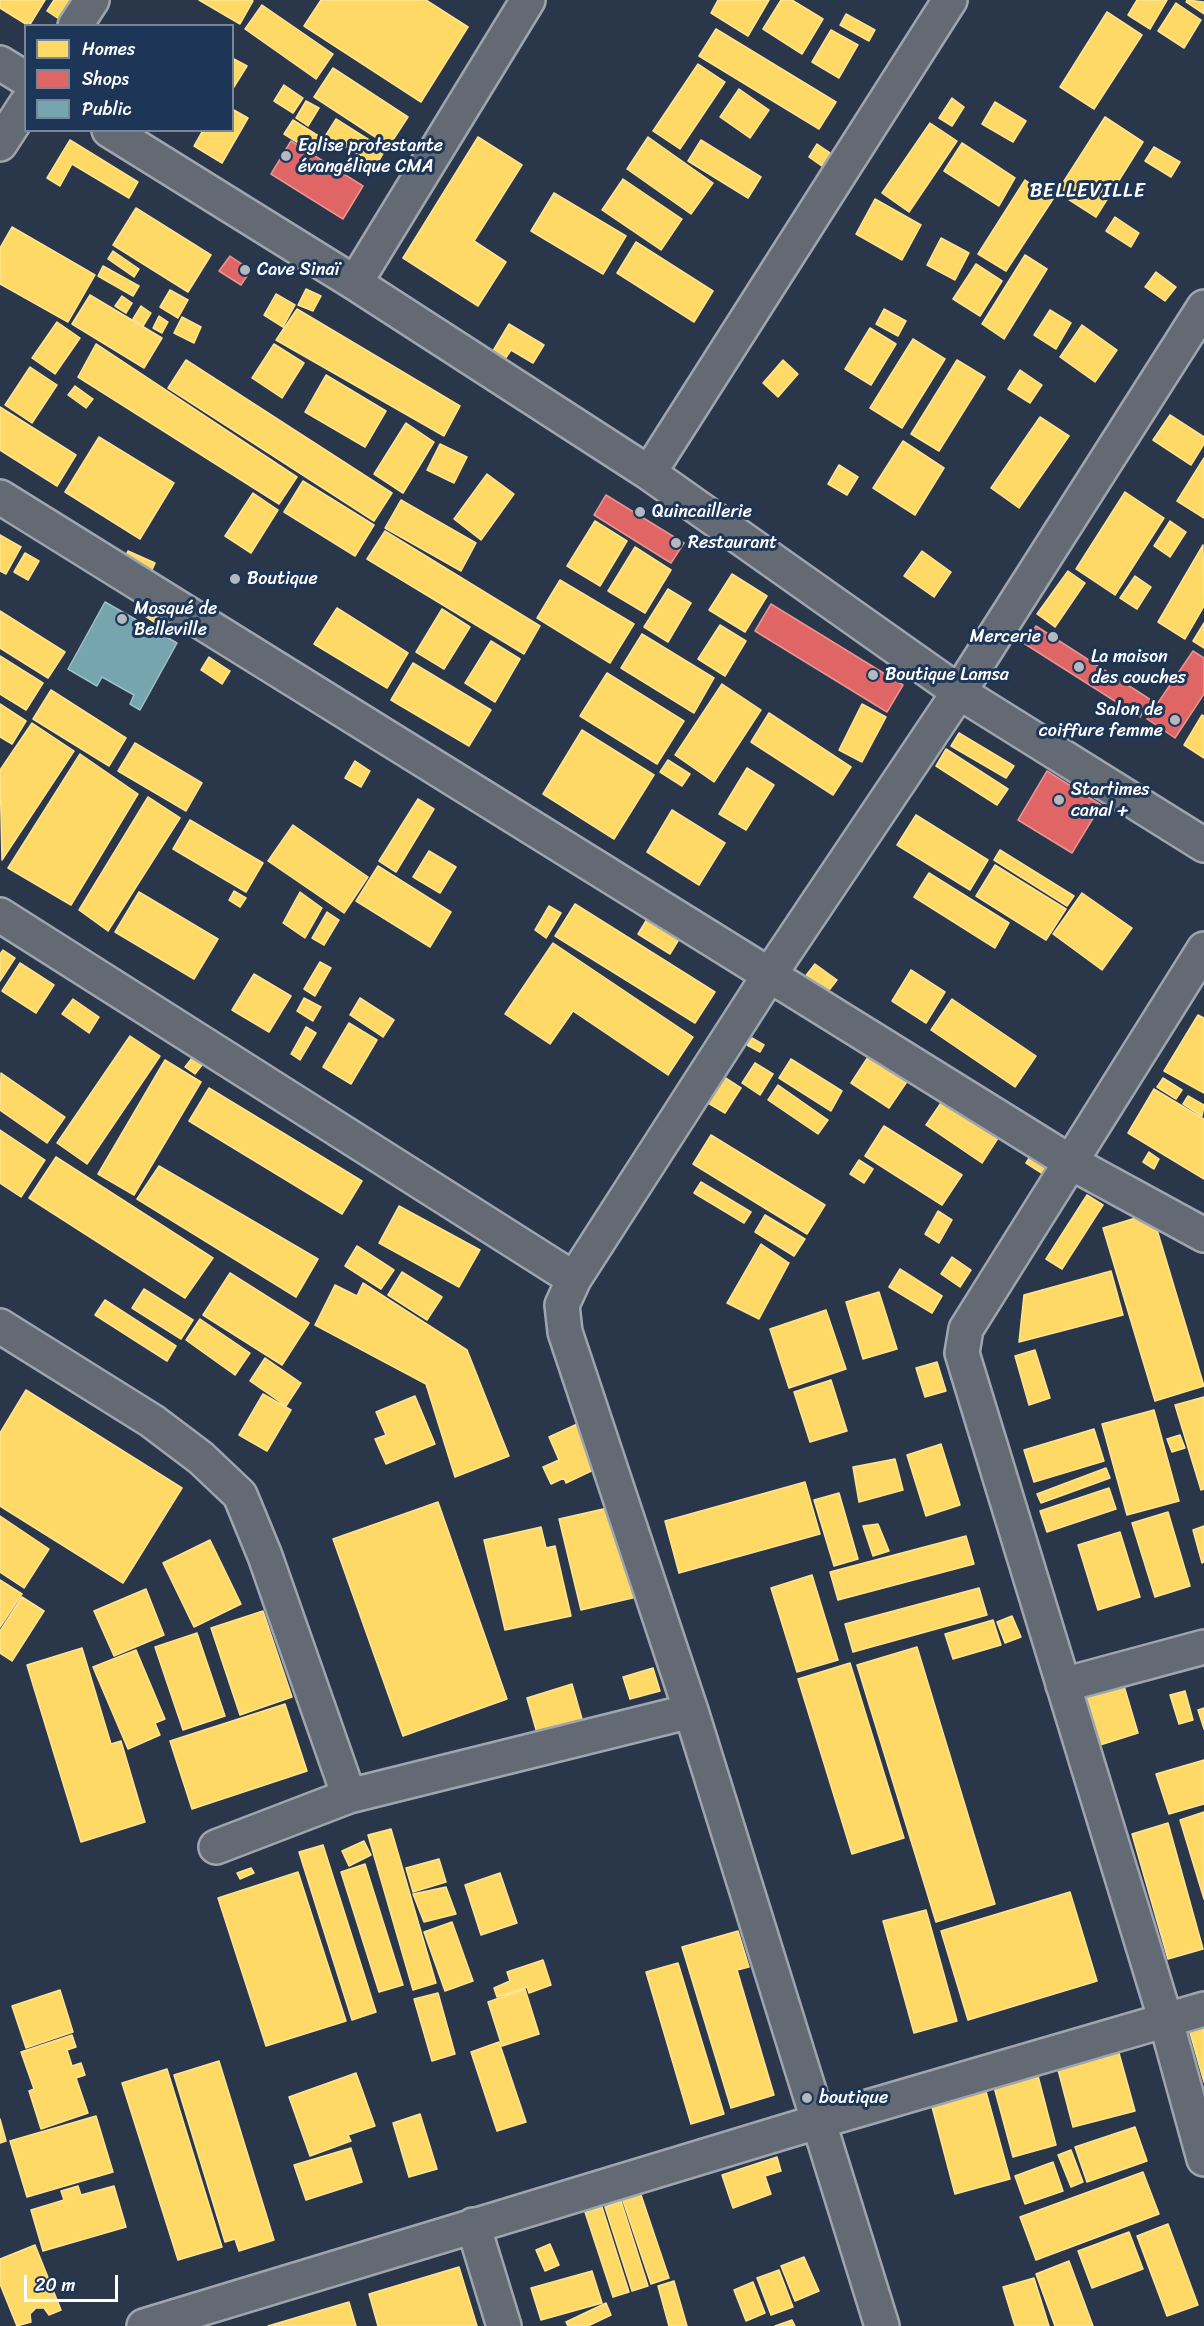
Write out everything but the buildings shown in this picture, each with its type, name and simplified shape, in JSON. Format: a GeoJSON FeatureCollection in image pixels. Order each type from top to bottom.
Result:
{"type":"FeatureCollection","features":[{"type":"Feature","properties":{"kind":"street"},"geometry":{"type":"LineString","coordinates":[[76,24],[92,0]]}},
{"type":"Feature","properties":{"kind":"street"},"geometry":{"type":"LineString","coordinates":[[355,283],[528,0]]}},
{"type":"Feature","properties":{"kind":"street"},"geometry":{"type":"LineString","coordinates":[[649,473],[950,0]]}},
{"type":"Feature","properties":{"kind":"street"},"geometry":{"type":"LineString","coordinates":[[0,63],[24,78]]}},
{"type":"Feature","properties":{"kind":"street"},"geometry":{"type":"LineString","coordinates":[[0,144],[24,107]]}},
{"type":"Feature","properties":{"kind":"street"},"geometry":{"type":"LineString","coordinates":[[112,132],[355,283],[649,473],[959,692],[1204,845]]}},
{"type":"Feature","properties":{"kind":"street"},"geometry":{"type":"LineString","coordinates":[[882,2326],[691,1711],[565,1332],[562,1305],[574,1279],[770,974],[959,692],[1204,306]]}},
{"type":"Feature","properties":{"kind":"street"},"geometry":{"type":"LineString","coordinates":[[0,497],[1072,1163],[1204,1235]]}},
{"type":"Feature","properties":{"kind":"street"},"geometry":{"type":"LineString","coordinates":[[0,915],[574,1279]]}},
{"type":"Feature","properties":{"kind":"street"},"geometry":{"type":"LineString","coordinates":[[1204,949],[966,1329],[962,1353],[1166,2021],[1204,2159]]}},
{"type":"Feature","properties":{"kind":"street"},"geometry":{"type":"LineString","coordinates":[[0,1326],[152,1421],[201,1458],[240,1496],[265,1556],[349,1796]]}},
{"type":"Feature","properties":{"kind":"street"},"geometry":{"type":"LineString","coordinates":[[1063,1685],[1204,1647]]}},
{"type":"Feature","properties":{"kind":"street"},"geometry":{"type":"LineString","coordinates":[[216,1847],[349,1796],[691,1711]]}},
{"type":"Feature","properties":{"kind":"street"},"geometry":{"type":"LineString","coordinates":[[144,2326],[820,2121],[1204,2009]]}},
{"type":"Feature","properties":{"kind":"street"},"geometry":{"type":"LineString","coordinates":[[473,2225],[504,2326]]}},
{"type":"Feature","properties":{"kind":"place","name":"Eglise protestante évangélique CMA"},"geometry":{"type":"Point","coordinates":[286,156]}},
{"type":"Feature","properties":{"kind":"place","name":"Cave Sinaï"},"geometry":{"type":"Point","coordinates":[245,270]}},
{"type":"Feature","properties":{"kind":"place","name":"Quincaillerie"},"geometry":{"type":"Point","coordinates":[640,512]}},
{"type":"Feature","properties":{"kind":"place","name":"Restaurant"},"geometry":{"type":"Point","coordinates":[676,543]}},
{"type":"Feature","properties":{"kind":"place","name":"Boutique"},"geometry":{"type":"Point","coordinates":[235,579]}},
{"type":"Feature","properties":{"kind":"place","name":"Mosqué de Belleville"},"geometry":{"type":"Point","coordinates":[122,619]}},
{"type":"Feature","properties":{"kind":"place","name":"Mercerie"},"geometry":{"type":"Point","coordinates":[1053,637]}},
{"type":"Feature","properties":{"kind":"place","name":"La maison des couches"},"geometry":{"type":"Point","coordinates":[1079,667]}},
{"type":"Feature","properties":{"kind":"place","name":"Boutique Lamsa"},"geometry":{"type":"Point","coordinates":[873,675]}},
{"type":"Feature","properties":{"kind":"place","name":"Salon de coiffure femme"},"geometry":{"type":"Point","coordinates":[1175,720]}},
{"type":"Feature","properties":{"kind":"place","name":"Startimes canal +"},"geometry":{"type":"Point","coordinates":[1059,800]}},
{"type":"Feature","properties":{"kind":"place","name":"boutique"},"geometry":{"type":"Point","coordinates":[807,2098]}},
{"type":"Feature","properties":{"kind":"district","name":"BELLEVILLE"},"geometry":{"type":"Point","coordinates":[1088,192]}}]}
